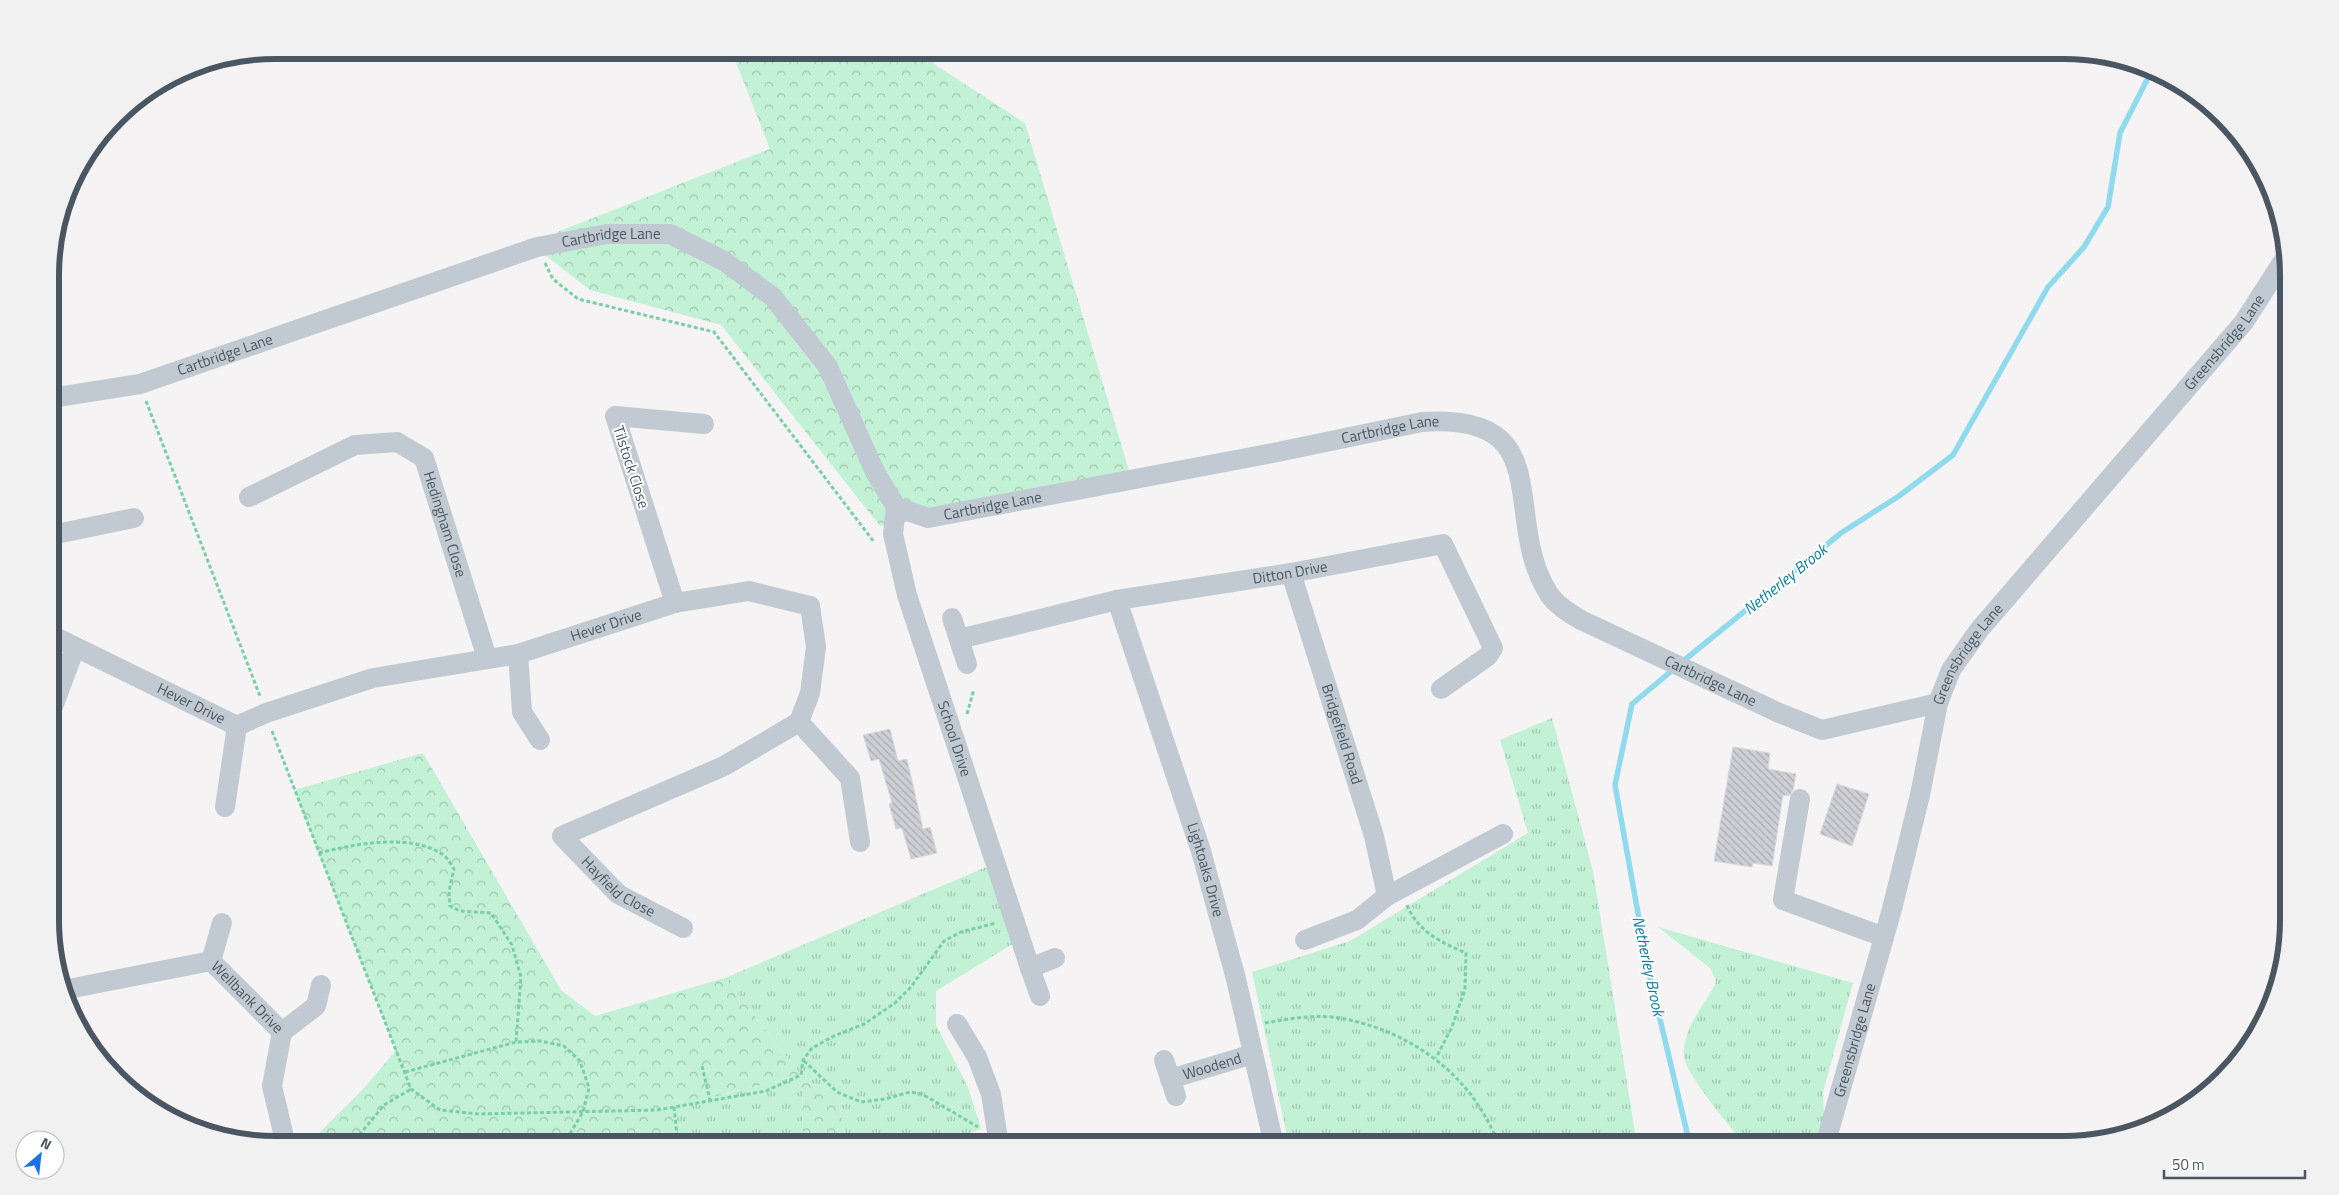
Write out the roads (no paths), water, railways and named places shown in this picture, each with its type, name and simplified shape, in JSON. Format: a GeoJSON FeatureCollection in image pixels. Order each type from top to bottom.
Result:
{"type":"FeatureCollection","features":[{"type":"Feature","properties":{"kind":"street","name":"Cartbridge Lane"},"geometry":{"type":"LineString","coordinates":[[59,397],[140,384],[537,247],[607,234],[670,234],[724,261],[772,297],[828,367],[875,472],[896,507],[928,518],[1274,453],[1422,422],[1446,420],[1462,422],[1489,430],[1507,445],[1519,476],[1533,554],[1540,578],[1550,595],[1564,610],[1777,712],[1822,730],[1938,703]]}},
{"type":"Feature","properties":{"kind":"street","name":"Greensbridge Lane"},"geometry":{"type":"LineString","coordinates":[[1828,1136],[1884,937],[1920,795],[1938,703],[1951,670],[1979,630],[2244,322],[2280,266]]}},
{"type":"Feature","properties":{"kind":"street","name":"Tilstock Close"},"geometry":{"type":"LineString","coordinates":[[674,603],[615,416],[704,424]]}},
{"type":"Feature","properties":{"kind":"street","name":"Hedingham Close"},"geometry":{"type":"LineString","coordinates":[[249,497],[355,446],[397,442],[424,458],[487,658]]}},
{"type":"Feature","properties":{"kind":"street","name":"School Drive"},"geometry":{"type":"LineString","coordinates":[[896,507],[893,534],[907,595],[1040,996]]}},
{"type":"Feature","properties":{"kind":"street"},"geometry":{"type":"LineString","coordinates":[[59,533],[134,518]]}},
{"type":"Feature","properties":{"kind":"street","name":"Ditton Drive"},"geometry":{"type":"LineString","coordinates":[[959,639],[1117,600],[1291,573],[1443,544],[1493,648],[1488,656],[1442,689]]}},
{"type":"Feature","properties":{"kind":"street","name":"Bridgefield Road"},"geometry":{"type":"LineString","coordinates":[[1291,573],[1393,892]]}},
{"type":"Feature","properties":{"kind":"street","name":"Hever Drive"},"geometry":{"type":"LineString","coordinates":[[59,639],[237,726],[266,713],[373,678],[518,654],[674,603],[749,591],[810,606],[816,647],[810,693],[799,722]]}},
{"type":"Feature","properties":{"kind":"street","name":"Lightoaks Drive"},"geometry":{"type":"LineString","coordinates":[[1117,600],[1201,851],[1247,1026],[1272,1136]]}},
{"type":"Feature","properties":{"kind":"street"},"geometry":{"type":"LineString","coordinates":[[952,618],[967,664]]}},
{"type":"Feature","properties":{"kind":"street"},"geometry":{"type":"LineString","coordinates":[[59,693],[75,648]]}},
{"type":"Feature","properties":{"kind":"street"},"geometry":{"type":"LineString","coordinates":[[518,654],[522,712],[540,740]]}},
{"type":"Feature","properties":{"kind":"street"},"geometry":{"type":"LineString","coordinates":[[799,722],[850,778],[860,842]]}},
{"type":"Feature","properties":{"kind":"street","name":"Hayfield Close"},"geometry":{"type":"LineString","coordinates":[[683,928],[618,894],[562,836],[724,766],[799,722]]}},
{"type":"Feature","properties":{"kind":"street"},"geometry":{"type":"LineString","coordinates":[[225,807],[237,726]]}},
{"type":"Feature","properties":{"kind":"street"},"geometry":{"type":"LineString","coordinates":[[1800,799],[1783,900],[1884,937]]}},
{"type":"Feature","properties":{"kind":"street"},"geometry":{"type":"LineString","coordinates":[[1305,940],[1357,920],[1393,892],[1503,834]]}},
{"type":"Feature","properties":{"kind":"street"},"geometry":{"type":"LineString","coordinates":[[211,961],[222,923]]}},
{"type":"Feature","properties":{"kind":"street"},"geometry":{"type":"LineString","coordinates":[[1030,968],[1056,958]]}},
{"type":"Feature","properties":{"kind":"street","name":"Wellbank Drive"},"geometry":{"type":"LineString","coordinates":[[70,989],[211,961],[282,1032],[316,1006],[321,986]]}},
{"type":"Feature","properties":{"kind":"street"},"geometry":{"type":"LineString","coordinates":[[957,1024],[977,1056],[991,1094],[998,1136]]}},
{"type":"Feature","properties":{"kind":"street"},"geometry":{"type":"LineString","coordinates":[[282,1032],[272,1086],[283,1136]]}},
{"type":"Feature","properties":{"kind":"street","name":"Woodend"},"geometry":{"type":"LineString","coordinates":[[1164,1060],[1174,1088],[1253,1054]]}},
{"type":"Feature","properties":{"kind":"waterway","name":"Netherley Brook"},"geometry":{"type":"LineString","coordinates":[[1682,662],[1841,533],[1899,496],[1953,455],[2048,287],[2084,247],[2108,207],[2120,133],[2149,76]]}},
{"type":"Feature","properties":{"kind":"waterway","name":"Netherley Brook"},"geometry":{"type":"LineString","coordinates":[[1675,668],[1632,704],[1615,785],[1648,969],[1688,1136]]}}]}
